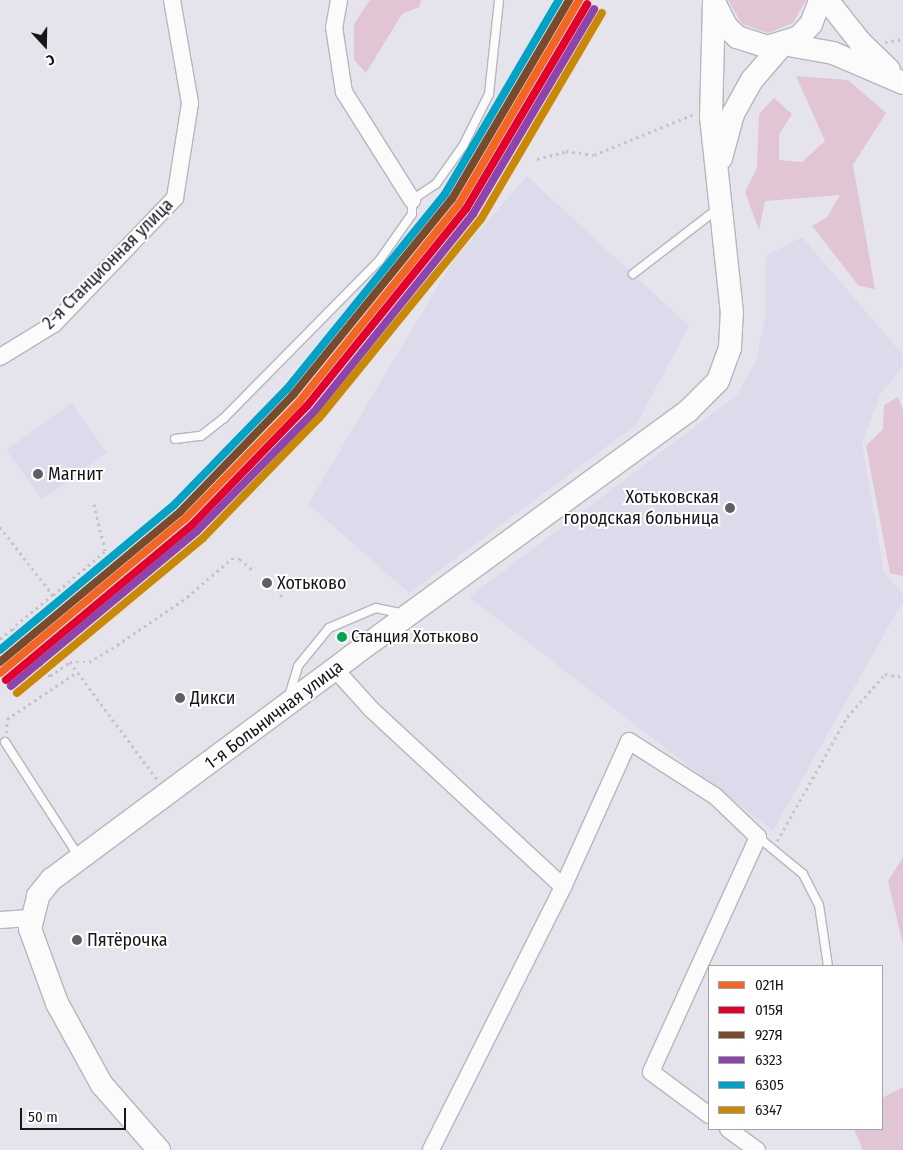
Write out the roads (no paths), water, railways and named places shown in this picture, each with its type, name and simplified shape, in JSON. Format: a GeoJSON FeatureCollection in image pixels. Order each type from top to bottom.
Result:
{"type":"FeatureCollection","features":[{"type":"Feature","properties":{"kind":"main road"},"geometry":{"type":"LineString","coordinates":[[714,0],[726,26],[737,37],[759,45],[783,44],[833,53],[903,83]]}},
{"type":"Feature","properties":{"kind":"main road","name":"1-я Больничная улица"},"geometry":{"type":"LineString","coordinates":[[30,918],[44,887],[287,704],[688,411],[718,381],[732,329],[722,205],[711,117],[714,0]]}},
{"type":"Feature","properties":{"kind":"main road"},"geometry":{"type":"LineString","coordinates":[[718,169],[733,114],[752,80],[783,44],[811,24],[820,0]]}},
{"type":"Feature","properties":{"kind":"main road"},"geometry":{"type":"LineString","coordinates":[[827,0],[860,42],[903,83]]}},
{"type":"Feature","properties":{"kind":"main road"},"geometry":{"type":"LineString","coordinates":[[30,918],[45,976],[88,1063],[117,1105],[159,1150]]}},
{"type":"Feature","properties":{"kind":"street","name":"2-я Станционная улица"},"geometry":{"type":"LineString","coordinates":[[0,357],[54,324],[176,198],[190,103],[172,0]]}},
{"type":"Feature","properties":{"kind":"street"},"geometry":{"type":"LineString","coordinates":[[338,0],[334,27],[344,92],[412,200]]}},
{"type":"Feature","properties":{"kind":"street"},"geometry":{"type":"LineString","coordinates":[[335,669],[372,709],[563,887]]}},
{"type":"Feature","properties":{"kind":"street"},"geometry":{"type":"LineString","coordinates":[[431,1150],[563,887],[629,741],[715,796],[758,837],[651,1072],[708,1114]]}},
{"type":"Feature","properties":{"kind":"street"},"geometry":{"type":"LineString","coordinates":[[0,920],[30,918]]}},
{"type":"Feature","properties":{"kind":"street"},"geometry":{"type":"LineString","coordinates":[[729,1130],[757,1150]]}},
{"type":"Feature","properties":{"kind":"lane"},"geometry":{"type":"LineString","coordinates":[[175,439],[201,436],[224,418],[320,316],[342,302],[412,214],[412,200],[436,184],[463,146],[489,94],[499,0]]}},
{"type":"Feature","properties":{"kind":"lane"},"geometry":{"type":"LineString","coordinates":[[633,274],[722,205]]}},
{"type":"Feature","properties":{"kind":"lane"},"geometry":{"type":"LineString","coordinates":[[287,704],[298,666],[329,628],[376,608],[408,615]]}},
{"type":"Feature","properties":{"kind":"lane"},"geometry":{"type":"LineString","coordinates":[[5,742],[80,859]]}},
{"type":"Feature","properties":{"kind":"lane"},"geometry":{"type":"LineString","coordinates":[[758,837],[803,874],[818,905],[828,965]]}},
{"type":"Feature","properties":{"kind":"place","name":"Магнит"},"geometry":{"type":"Point","coordinates":[38,474]}},
{"type":"Feature","properties":{"kind":"place","name":"Хотьковская городская больница"},"geometry":{"type":"Point","coordinates":[730,508]}},
{"type":"Feature","properties":{"kind":"place","name":"Хотьково"},"geometry":{"type":"Point","coordinates":[267,583]}},
{"type":"Feature","properties":{"kind":"place","name":"Станция Хотьково"},"geometry":{"type":"Point","coordinates":[342,637]}},
{"type":"Feature","properties":{"kind":"place","name":"Дикси"},"geometry":{"type":"Point","coordinates":[180,698]}},
{"type":"Feature","properties":{"kind":"place","name":"Пятёрочка"},"geometry":{"type":"Point","coordinates":[77,940]}}]}
